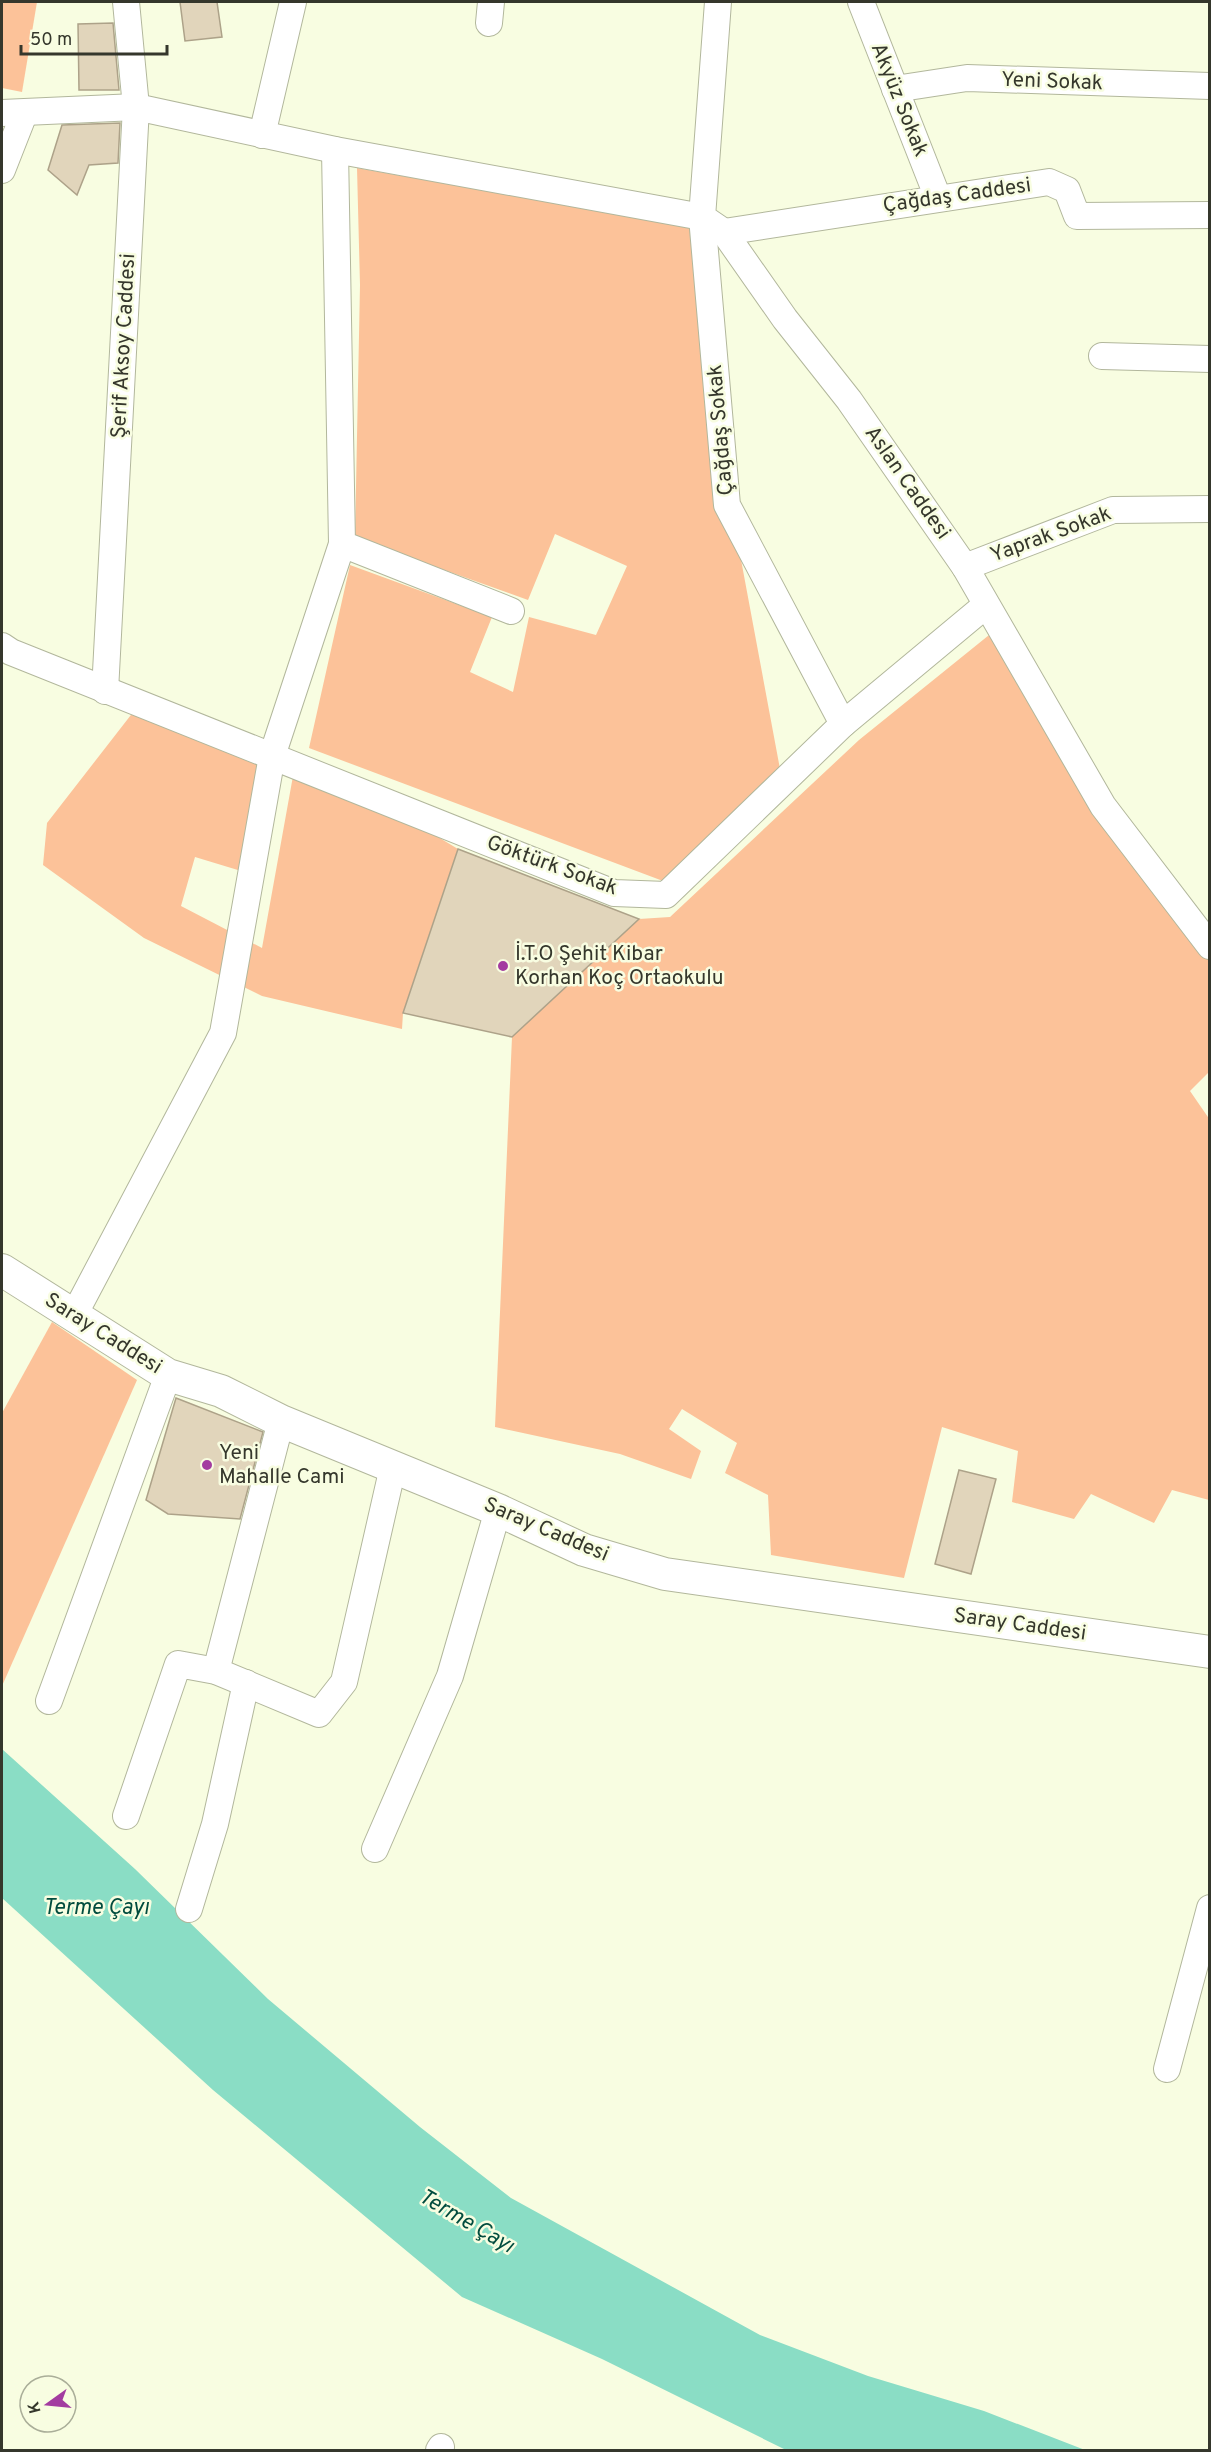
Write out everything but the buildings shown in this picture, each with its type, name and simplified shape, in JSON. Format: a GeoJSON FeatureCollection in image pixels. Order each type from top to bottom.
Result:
{"type":"FeatureCollection","features":[{"type":"Feature","properties":{"kind":"main road","name":"Saray Caddesi"},"geometry":{"type":"LineString","coordinates":[[2,1270],[168,1375],[220,1391],[281,1421],[498,1510],[584,1550],[665,1574],[1209,1652]]}},
{"type":"Feature","properties":{"kind":"street","name":"Şerif Aksoy Caddesi"},"geometry":{"type":"LineString","coordinates":[[105,691],[136,107],[126,2]]}},
{"type":"Feature","properties":{"kind":"street"},"geometry":{"type":"LineString","coordinates":[[262,135],[293,2]]}},
{"type":"Feature","properties":{"kind":"street"},"geometry":{"type":"LineString","coordinates":[[2,170],[13,114],[136,107],[335,150],[702,217],[718,2]]}},
{"type":"Feature","properties":{"kind":"street","name":"Akyüz Sokak"},"geometry":{"type":"LineString","coordinates":[[861,2],[938,198]]}},
{"type":"Feature","properties":{"kind":"street","name":"Yeni Sokak"},"geometry":{"type":"LineString","coordinates":[[895,89],[968,78],[1209,86]]}},
{"type":"Feature","properties":{"kind":"street"},"geometry":{"type":"LineString","coordinates":[[74,1317],[223,1033],[272,756],[342,544],[335,150]]}},
{"type":"Feature","properties":{"kind":"street","name":"Çağdaş Caddesi"},"geometry":{"type":"LineString","coordinates":[[724,232],[1049,182],[1067,190],[1077,216],[1209,215]]}},
{"type":"Feature","properties":{"kind":"street","name":"Aslan Caddesi"},"geometry":{"type":"LineString","coordinates":[[702,217],[724,232],[785,319],[849,400],[965,567],[1103,806],[1209,946]]}},
{"type":"Feature","properties":{"kind":"street","name":"Çağdaş Sokak"},"geometry":{"type":"LineString","coordinates":[[702,217],[727,506],[843,724]]}},
{"type":"Feature","properties":{"kind":"street"},"geometry":{"type":"LineString","coordinates":[[1102,356],[1209,359]]}},
{"type":"Feature","properties":{"kind":"street","name":"Yaprak Sokak"},"geometry":{"type":"LineString","coordinates":[[965,567],[1113,510],[1209,509]]}},
{"type":"Feature","properties":{"kind":"street"},"geometry":{"type":"LineString","coordinates":[[342,544],[511,611]]}},
{"type":"Feature","properties":{"kind":"street","name":"Göktürk Sokak"},"geometry":{"type":"LineString","coordinates":[[2,646],[11,652],[105,691],[614,893],[666,895],[843,724],[986,605]]}},
{"type":"Feature","properties":{"kind":"street"},"geometry":{"type":"LineString","coordinates":[[49,1701],[168,1375]]}},
{"type":"Feature","properties":{"kind":"street"},"geometry":{"type":"LineString","coordinates":[[216,1671],[281,1421]]}},
{"type":"Feature","properties":{"kind":"street"},"geometry":{"type":"LineString","coordinates":[[126,1816],[178,1664],[216,1671],[319,1714],[344,1682],[393,1467]]}},
{"type":"Feature","properties":{"kind":"street"},"geometry":{"type":"LineString","coordinates":[[375,1849],[450,1676],[498,1510]]}},
{"type":"Feature","properties":{"kind":"street"},"geometry":{"type":"LineString","coordinates":[[189,1909],[215,1824],[246,1683]]}},
{"type":"Feature","properties":{"kind":"street"},"geometry":{"type":"LineString","coordinates":[[1167,2069],[1209,1908]]}},
{"type":"Feature","properties":{"kind":"shaded area"},"geometry":{"type":"Polygon","coordinates":[[[2,2],[37,2],[22,92],[2,88],[2,2]]]}},
{"type":"Feature","properties":{"kind":"shaded area"},"geometry":{"type":"Polygon","coordinates":[[[357,168],[707,230],[731,506],[780,769],[671,884],[309,748],[350,565],[492,617],[470,672],[513,692],[529,617],[596,635],[627,566],[555,534],[528,600],[355,538],[360,285],[357,168]]]}},
{"type":"Feature","properties":{"kind":"shaded area"},"geometry":{"type":"Polygon","coordinates":[[[999,627],[1209,947],[1209,1072],[1190,1091],[1210,1120],[1209,1500],[1172,1490],[1154,1523],[1091,1494],[1074,1519],[1012,1502],[1018,1451],[942,1427],[904,1578],[771,1555],[768,1495],[725,1473],[737,1443],[682,1409],[669,1429],[701,1451],[691,1479],[620,1454],[495,1427],[512,1037],[639,919],[670,917],[859,740],[999,627]]]}},
{"type":"Feature","properties":{"kind":"shaded area"},"geometry":{"type":"Polygon","coordinates":[[[134,711],[270,770],[251,874],[195,857],[181,906],[262,948],[293,776],[413,822],[458,849],[403,1013],[402,1029],[262,996],[144,938],[43,865],[47,823],[134,711]]]}},
{"type":"Feature","properties":{"kind":"shaded area"},"geometry":{"type":"Polygon","coordinates":[[[52,1322],[137,1380],[2,1686],[2,1413],[52,1322]]]}},
{"type":"Feature","properties":{"kind":"water","name":"Terme Çayı"},"geometry":{"type":"Polygon","coordinates":[[[2,1749],[135,1869],[268,1999],[420,2127],[511,2198],[760,2335],[868,2376],[984,2411],[1085,2450],[786,2450],[602,2359],[462,2297],[213,2090],[2,1898],[2,1749]]]}},
{"type":"Feature","properties":{"kind":"place","name":"İ.T.O Şehit Kibar Korhan Koç Ortaokulu"},"geometry":{"type":"Point","coordinates":[503,966]}},
{"type":"Feature","properties":{"kind":"place","name":"Yeni Mahalle Cami"},"geometry":{"type":"Point","coordinates":[207,1465]}}]}
